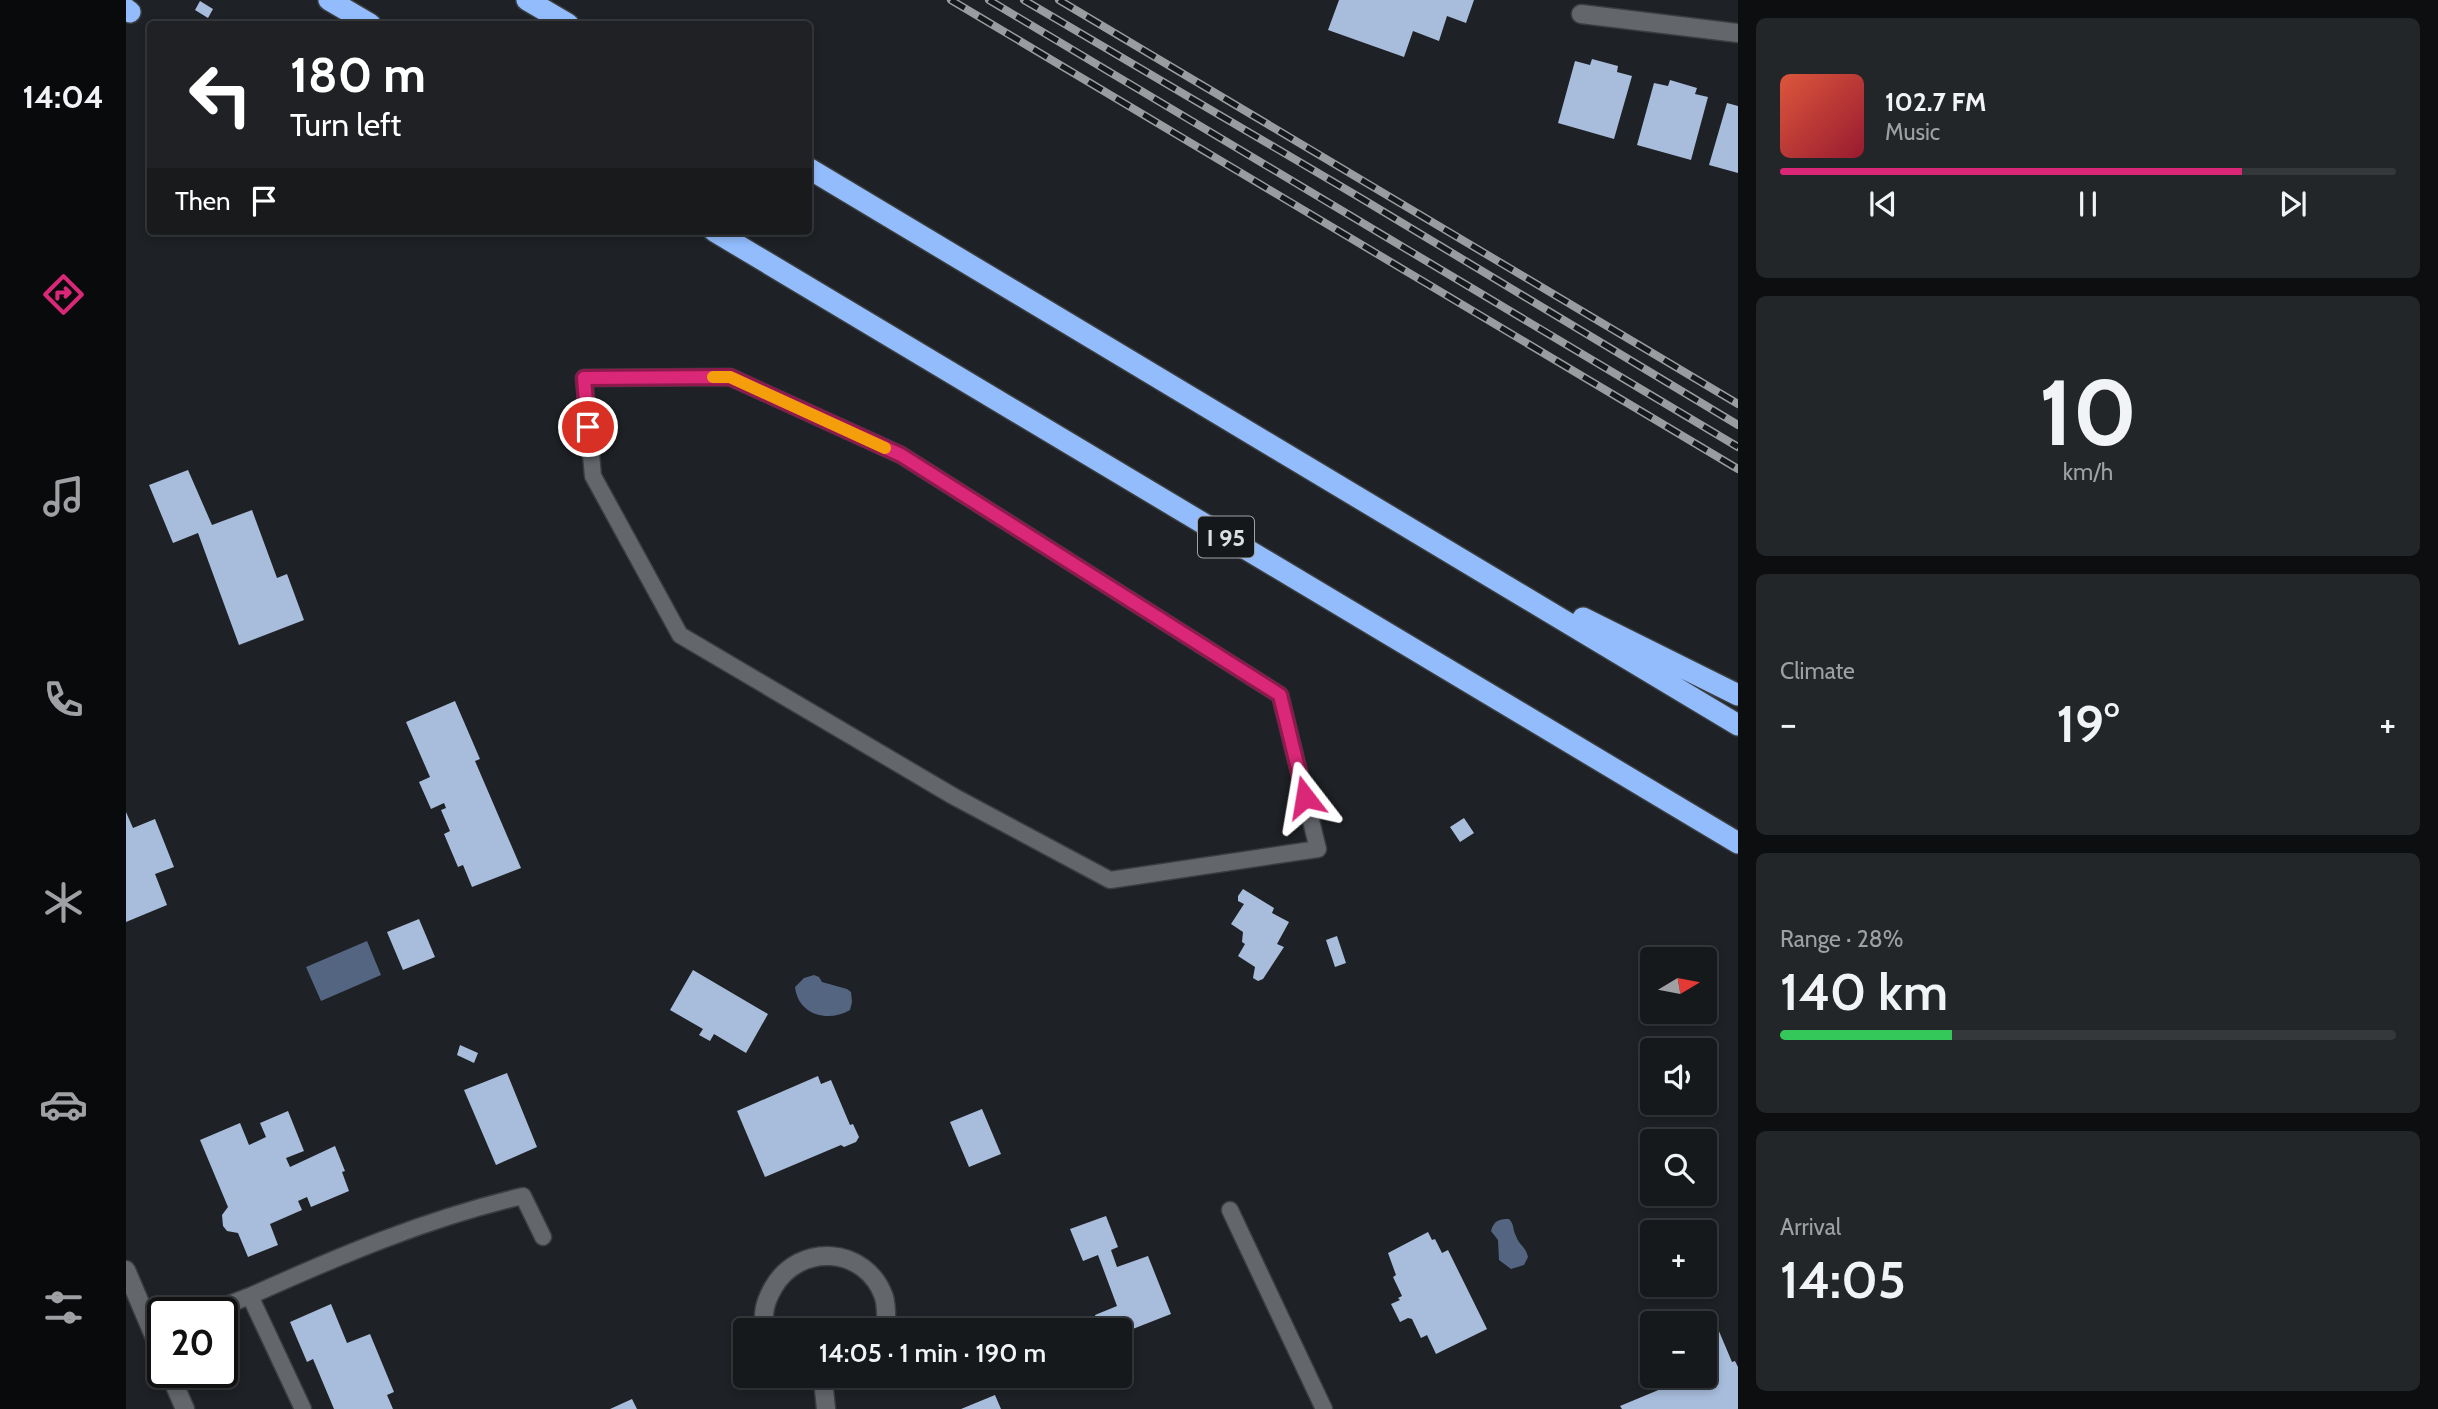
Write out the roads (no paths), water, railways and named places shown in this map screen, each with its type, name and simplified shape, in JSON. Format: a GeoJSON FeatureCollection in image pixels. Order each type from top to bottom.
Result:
{"type":"FeatureCollection","features":[{"type":"Feature","properties":{"kind":"highway"},"geometry":{"type":"LineString","coordinates":[[329,0],[365,21]]}},
{"type":"Feature","properties":{"kind":"highway"},"geometry":{"type":"LineString","coordinates":[[527,0],[563,21]]}},
{"type":"Feature","properties":{"kind":"highway"},"geometry":{"type":"LineString","coordinates":[[812,170],[1738,725]]}},
{"type":"Feature","properties":{"kind":"highway","name":"I 95"},"geometry":{"type":"LineString","coordinates":[[721,235],[1738,844]]}},
{"type":"Feature","properties":{"kind":"highway"},"geometry":{"type":"LineString","coordinates":[[1437,545],[1738,695]]}},
{"type":"Feature","properties":{"kind":"street"},"geometry":{"type":"LineString","coordinates":[[1581,14],[1738,33]]}},
{"type":"Feature","properties":{"kind":"street"},"geometry":{"type":"LineString","coordinates":[[765,1318],[765,1303],[780,1275],[793,1265],[815,1256],[838,1256],[857,1264],[876,1281],[885,1300],[886,1318]]}},
{"type":"Feature","properties":{"kind":"street"},"geometry":{"type":"LineString","coordinates":[[127,1274],[147,1311]]}},
{"type":"Feature","properties":{"kind":"street"},"geometry":{"type":"LineString","coordinates":[[176,1388],[185,1409]]}},
{"type":"Feature","properties":{"kind":"street"},"geometry":{"type":"LineString","coordinates":[[824,1388],[826,1409]]}},
{"type":"Feature","properties":{"kind":"lane"},"geometry":{"type":"LineString","coordinates":[[730,377],[901,455],[1280,695],[1318,849],[1110,880],[953,796],[680,635],[593,476],[584,378],[730,377]]}},
{"type":"Feature","properties":{"kind":"lane"},"geometry":{"type":"LineString","coordinates":[[238,1301],[448,1215],[523,1196],[543,1237]]}},
{"type":"Feature","properties":{"kind":"lane"},"geometry":{"type":"LineString","coordinates":[[1230,1210],[1324,1409]]}},
{"type":"Feature","properties":{"kind":"lane"},"geometry":{"type":"LineString","coordinates":[[250,1296],[303,1409]]}},
{"type":"Feature","properties":{"kind":"water"},"geometry":{"type":"Polygon","coordinates":[[[367,941],[381,975],[321,1001],[306,967],[367,941]]]}},
{"type":"Feature","properties":{"kind":"water"},"geometry":{"type":"Polygon","coordinates":[[[814,975],[822,982],[851,992],[850,1010],[824,1016],[808,1010],[797,997],[795,987],[804,978],[814,975]]]}},
{"type":"Feature","properties":{"kind":"water"},"geometry":{"type":"Polygon","coordinates":[[[1509,1219],[1528,1257],[1524,1265],[1511,1269],[1499,1260],[1498,1240],[1491,1231],[1497,1221],[1509,1219]]]}},
{"type":"Feature","properties":{"kind":"railway"},"geometry":{"type":"LineString","coordinates":[[951,0],[1738,469]]}},
{"type":"Feature","properties":{"kind":"railway"},"geometry":{"type":"LineString","coordinates":[[989,0],[1738,447]]}},
{"type":"Feature","properties":{"kind":"railway"},"geometry":{"type":"LineString","coordinates":[[1024,0],[1738,425]]}},
{"type":"Feature","properties":{"kind":"railway"},"geometry":{"type":"LineString","coordinates":[[1059,0],[1738,404]]}}]}
